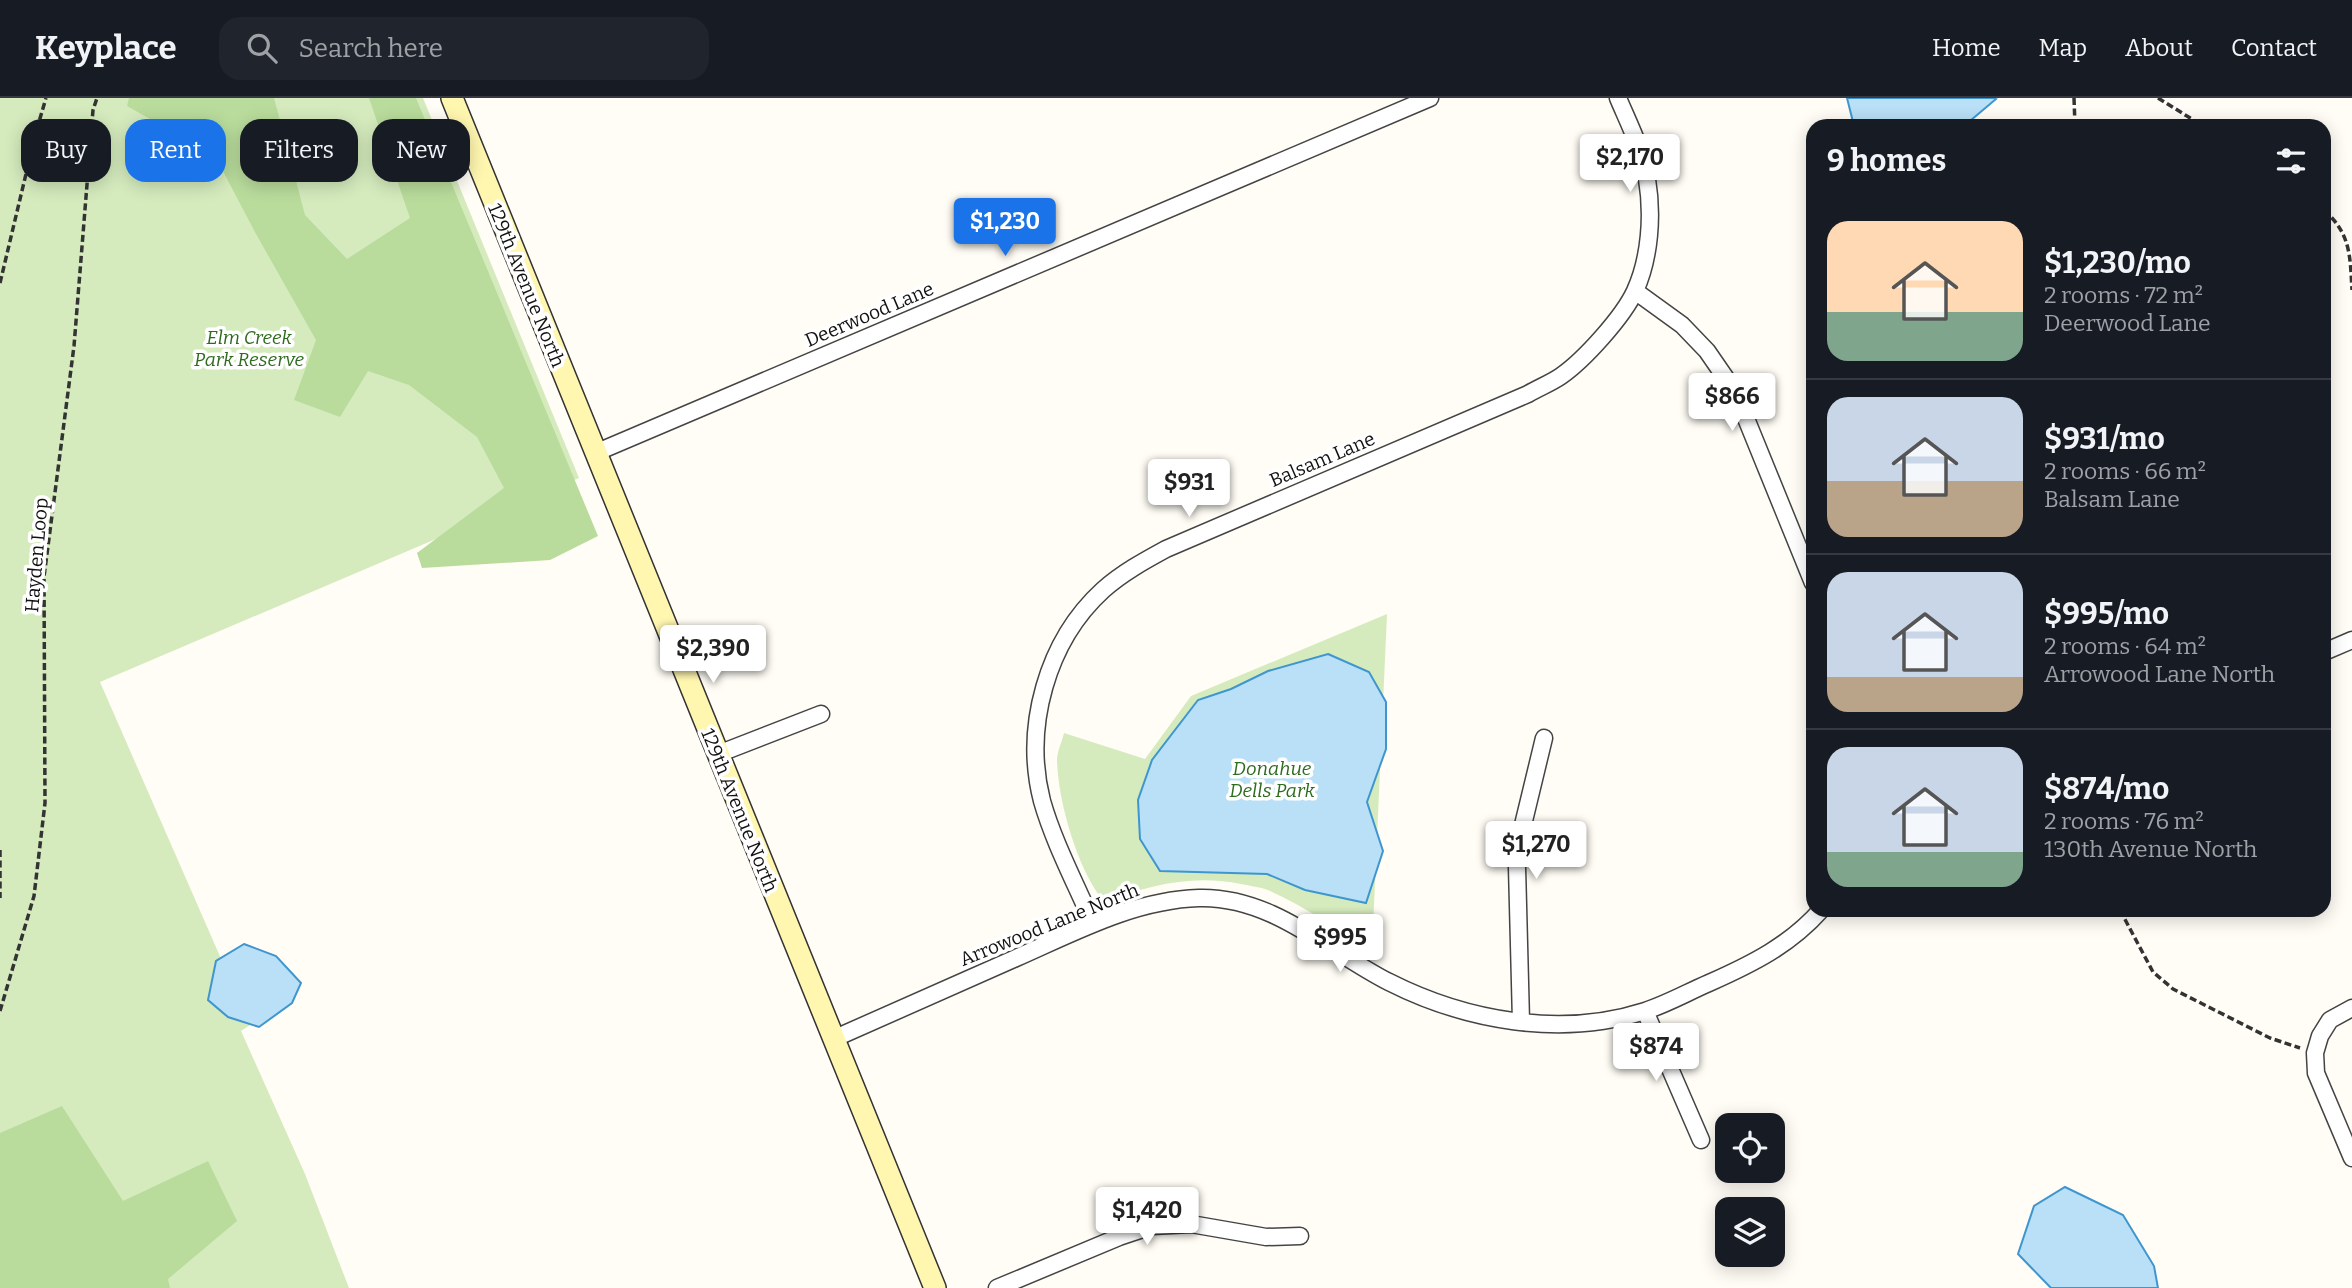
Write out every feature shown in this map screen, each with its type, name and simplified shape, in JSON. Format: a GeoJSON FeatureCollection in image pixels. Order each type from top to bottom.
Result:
{"type":"FeatureCollection","features":[{"type":"Feature","properties":{"kind":"main road","name":"129th Avenue North"},"geometry":{"type":"LineString","coordinates":[[452,98],[935,1288]]}},
{"type":"Feature","properties":{"kind":"street","name":"Deerwood Lane"},"geometry":{"type":"LineString","coordinates":[[595,453],[1430,98]]}},
{"type":"Feature","properties":{"kind":"street"},"geometry":{"type":"LineString","coordinates":[[1618,98],[1636,140],[1647,178],[1650,215],[1646,252],[1635,292],[1682,325],[1706,351],[1727,380],[1743,411],[1806,566]]}},
{"type":"Feature","properties":{"kind":"street","name":"Balsam Lane"},"geometry":{"type":"LineString","coordinates":[[1093,925],[1042,800],[1036,762],[1037,723],[1044,687],[1058,651],[1078,618],[1103,590],[1166,549],[1528,394],[1560,377],[1589,352],[1635,292]]}},
{"type":"Feature","properties":{"kind":"street"},"geometry":{"type":"LineString","coordinates":[[2331,649],[2352,640]]}},
{"type":"Feature","properties":{"kind":"street"},"geometry":{"type":"LineString","coordinates":[[718,754],[821,714]]}},
{"type":"Feature","properties":{"kind":"street"},"geometry":{"type":"LineString","coordinates":[[1521,1021],[1517,867],[1523,825],[1544,738]]}},
{"type":"Feature","properties":{"kind":"street","name":"Arrowood Lane North"},"geometry":{"type":"LineString","coordinates":[[833,1038],[1093,925],[1163,901],[1202,898],[1239,902],[1271,912],[1386,981],[1426,1000],[1470,1015],[1570,1024],[1645,1011],[1740,970],[1775,951],[1815,917]]}},
{"type":"Feature","properties":{"kind":"street"},"geometry":{"type":"LineString","coordinates":[[2352,1008],[2330,1020],[2320,1036],[2315,1054],[2316,1073],[2352,1158]]}},
{"type":"Feature","properties":{"kind":"street"},"geometry":{"type":"LineString","coordinates":[[1645,1011],[1701,1140]]}},
{"type":"Feature","properties":{"kind":"street"},"geometry":{"type":"LineString","coordinates":[[997,1288],[1119,1237],[1153,1226],[1191,1224],[1227,1228],[1266,1237],[1300,1236]]}},
{"type":"Feature","properties":{"kind":"path"},"geometry":{"type":"LineString","coordinates":[[0,284],[46,98]]}},
{"type":"Feature","properties":{"kind":"path","name":"Hayden Loop"},"geometry":{"type":"LineString","coordinates":[[0,1011],[34,896],[45,803],[44,577],[74,346],[93,110],[97,98]]}},
{"type":"Feature","properties":{"kind":"path"},"geometry":{"type":"LineString","coordinates":[[2074,98],[2075,119]]}},
{"type":"Feature","properties":{"kind":"path"},"geometry":{"type":"LineString","coordinates":[[2158,98],[2192,119]]}},
{"type":"Feature","properties":{"kind":"path"},"geometry":{"type":"LineString","coordinates":[[2331,216],[2348,243],[2352,290]]}},
{"type":"Feature","properties":{"kind":"path"},"geometry":{"type":"LineString","coordinates":[[0,849],[0,898]]}},
{"type":"Feature","properties":{"kind":"path"},"geometry":{"type":"LineString","coordinates":[[2124,917],[2153,972],[2173,989],[2270,1038],[2315,1054]]}},
{"type":"Feature","properties":{"kind":"green space","name":"Elm Creek Park Reserve"},"geometry":{"type":"Polygon","coordinates":[[[0,98],[423,98],[432,119],[372,119],[372,182],[457,182],[579,478],[100,682],[250,1025],[241,1031],[305,1174],[349,1288],[0,1288],[0,98]]]}},
{"type":"Feature","properties":{"kind":"green space"},"geometry":{"type":"Polygon","coordinates":[[[129,98],[274,98],[280,119],[240,119],[240,182],[296,182],[305,215],[347,259],[410,218],[398,182],[451,182],[598,536],[550,560],[422,568],[417,553],[504,488],[477,437],[409,385],[368,371],[340,417],[294,400],[316,340],[226,177],[226,119],[150,119],[127,106],[129,98]]]}},
{"type":"Feature","properties":{"kind":"green space"},"geometry":{"type":"Polygon","coordinates":[[[369,98],[416,98],[425,119],[376,119],[369,98]]]}},
{"type":"Feature","properties":{"kind":"green space","name":"Donahue Dells Park"},"geometry":{"type":"Polygon","coordinates":[[[1387,614],[1372,949],[1281,896],[1265,889],[1241,884],[1206,880],[1171,883],[1104,902],[1085,872],[1065,814],[1057,760],[1064,733],[1145,759],[1191,696],[1387,614]]]}},
{"type":"Feature","properties":{"kind":"green space"},"geometry":{"type":"Polygon","coordinates":[[[62,1106],[123,1201],[208,1161],[237,1221],[168,1279],[170,1288],[0,1288],[0,1133],[62,1106]]]}},
{"type":"Feature","properties":{"kind":"water"},"geometry":{"type":"Polygon","coordinates":[[[1847,98],[1996,99],[1972,119],[1852,119],[1847,98]]]}},
{"type":"Feature","properties":{"kind":"water","name":"Donahue Dells Park"},"geometry":{"type":"Polygon","coordinates":[[[1328,654],[1369,672],[1386,702],[1386,749],[1367,802],[1383,851],[1366,903],[1305,890],[1267,874],[1160,871],[1140,839],[1138,800],[1152,760],[1198,700],[1231,689],[1268,671],[1328,654]]]}},
{"type":"Feature","properties":{"kind":"water"},"geometry":{"type":"Polygon","coordinates":[[[244,944],[276,956],[301,983],[292,1003],[259,1027],[228,1017],[208,1000],[216,961],[244,944]]]}},
{"type":"Feature","properties":{"kind":"water"},"geometry":{"type":"Polygon","coordinates":[[[2065,1187],[2123,1215],[2154,1266],[2158,1288],[2051,1288],[2018,1254],[2034,1206],[2065,1187]]]}}]}
